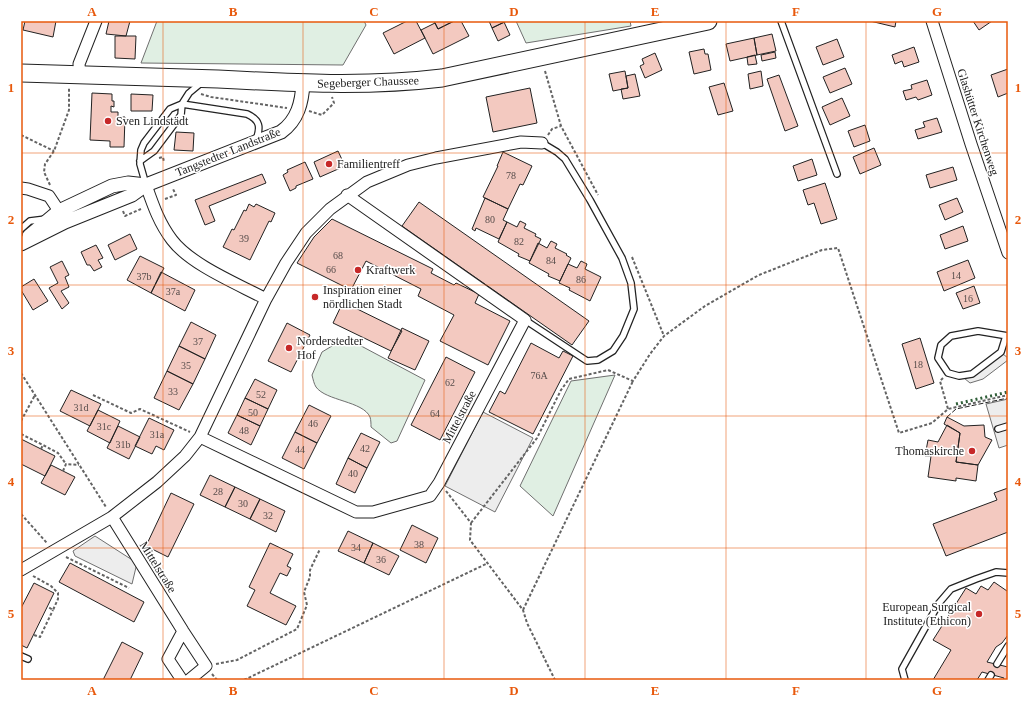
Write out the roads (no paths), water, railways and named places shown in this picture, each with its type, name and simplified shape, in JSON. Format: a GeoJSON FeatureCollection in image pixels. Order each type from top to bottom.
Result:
{"type":"FeatureCollection","features":[{"type":"Feature","properties":{"kind":"main road","name":"Segeberger Chaussee"},"geometry":{"type":"LineString","coordinates":[[21,74],[74,75],[205,86],[303,83],[386,83],[415,81],[442,78],[708,21]]}},
{"type":"Feature","properties":{"kind":"street"},"geometry":{"type":"LineString","coordinates":[[74,75],[96,21]]}},
{"type":"Feature","properties":{"kind":"street","name":"Glashütter Kirchenweg"},"geometry":{"type":"LineString","coordinates":[[932,21],[971,144],[1008,252]]}},
{"type":"Feature","properties":{"kind":"street","name":"Tangstedter Landstraße"},"geometry":{"type":"LineString","coordinates":[[21,243],[65,222],[132,195],[146,185],[281,132],[288,127],[299,110],[303,83]]}},
{"type":"Feature","properties":{"kind":"street"},"geometry":{"type":"LineString","coordinates":[[22,570],[112,517],[157,482],[185,456],[200,437],[266,299],[286,263],[306,233],[330,209],[367,182],[408,165],[436,158],[521,142],[542,143]]}},
{"type":"Feature","properties":{"kind":"street","name":"Tangstedter Landstraße"},"geometry":{"type":"LineString","coordinates":[[21,243],[54,215],[112,186],[128,183],[146,185]]}},
{"type":"Feature","properties":{"kind":"street"},"geometry":{"type":"LineString","coordinates":[[146,185],[158,217],[173,241],[182,251],[205,267],[266,299]]}},
{"type":"Feature","properties":{"kind":"street"},"geometry":{"type":"LineString","coordinates":[[21,188],[49,196],[54,215]]}},
{"type":"Feature","properties":{"kind":"street"},"geometry":{"type":"LineString","coordinates":[[347,196],[525,320]]}},
{"type":"Feature","properties":{"kind":"street","name":"Mittelstraße"},"geometry":{"type":"LineString","coordinates":[[200,437],[356,512],[373,512],[430,496],[439,483],[525,320]]}},
{"type":"Feature","properties":{"kind":"street","name":"Mittelstraße"},"geometry":{"type":"LineString","coordinates":[[112,517],[206,666],[189,680]]}},
{"type":"Feature","properties":{"kind":"street"},"geometry":{"type":"LineString","coordinates":[[182,680],[168,658],[183,631]]}},
{"type":"Feature","properties":{"kind":"lane"},"geometry":{"type":"LineString","coordinates":[[781,21],[837,174]]}},
{"type":"Feature","properties":{"kind":"lane"},"geometry":{"type":"LineString","coordinates":[[140,161],[154,151],[181,115],[182,104],[189,93],[196,86],[205,86]]}},
{"type":"Feature","properties":{"kind":"lane"},"geometry":{"type":"LineString","coordinates":[[146,185],[140,164],[141,150],[144,143],[170,109],[182,104],[247,114],[254,117],[259,128],[259,133],[255,142]]}},
{"type":"Feature","properties":{"kind":"lane"},"geometry":{"type":"LineString","coordinates":[[525,320],[586,361],[598,360],[613,351],[623,336],[634,309],[631,283],[622,258],[590,200],[565,159],[542,143]]}},
{"type":"Feature","properties":{"kind":"lane"},"geometry":{"type":"LineString","coordinates":[[21,229],[30,221],[54,215]]}},
{"type":"Feature","properties":{"kind":"lane"},"geometry":{"type":"LineString","coordinates":[[978,331],[1007,336],[1001,352],[972,374],[958,376],[948,373],[938,358],[941,346],[951,336],[978,331]]}},
{"type":"Feature","properties":{"kind":"lane"},"geometry":{"type":"LineString","coordinates":[[998,429],[1008,426]]}},
{"type":"Feature","properties":{"kind":"lane"},"geometry":{"type":"LineString","coordinates":[[905,680],[902,669],[939,604],[951,589],[996,572],[1008,573]]}},
{"type":"Feature","properties":{"kind":"lane"},"geometry":{"type":"LineString","coordinates":[[997,664],[1008,646]]}},
{"type":"Feature","properties":{"kind":"lane"},"geometry":{"type":"LineString","coordinates":[[21,656],[28,659]]}},
{"type":"Feature","properties":{"kind":"place","name":"Sven Lindstädt"},"geometry":{"type":"Point","coordinates":[108,121]}},
{"type":"Feature","properties":{"kind":"place","name":"Familientreff"},"geometry":{"type":"Point","coordinates":[329,164]}},
{"type":"Feature","properties":{"kind":"place","name":"Kraftwerk"},"geometry":{"type":"Point","coordinates":[358,270]}},
{"type":"Feature","properties":{"kind":"place","name":"Inspiration einer nördlichen Stadt"},"geometry":{"type":"Point","coordinates":[315,297]}},
{"type":"Feature","properties":{"kind":"place","name":"Norderstedter Hof"},"geometry":{"type":"Point","coordinates":[289,348]}},
{"type":"Feature","properties":{"kind":"place","name":"Thomaskirche"},"geometry":{"type":"Point","coordinates":[972,451]}},
{"type":"Feature","properties":{"kind":"place","name":"European Surgical Institute (Ethicon)"},"geometry":{"type":"Point","coordinates":[979,614]}}]}
